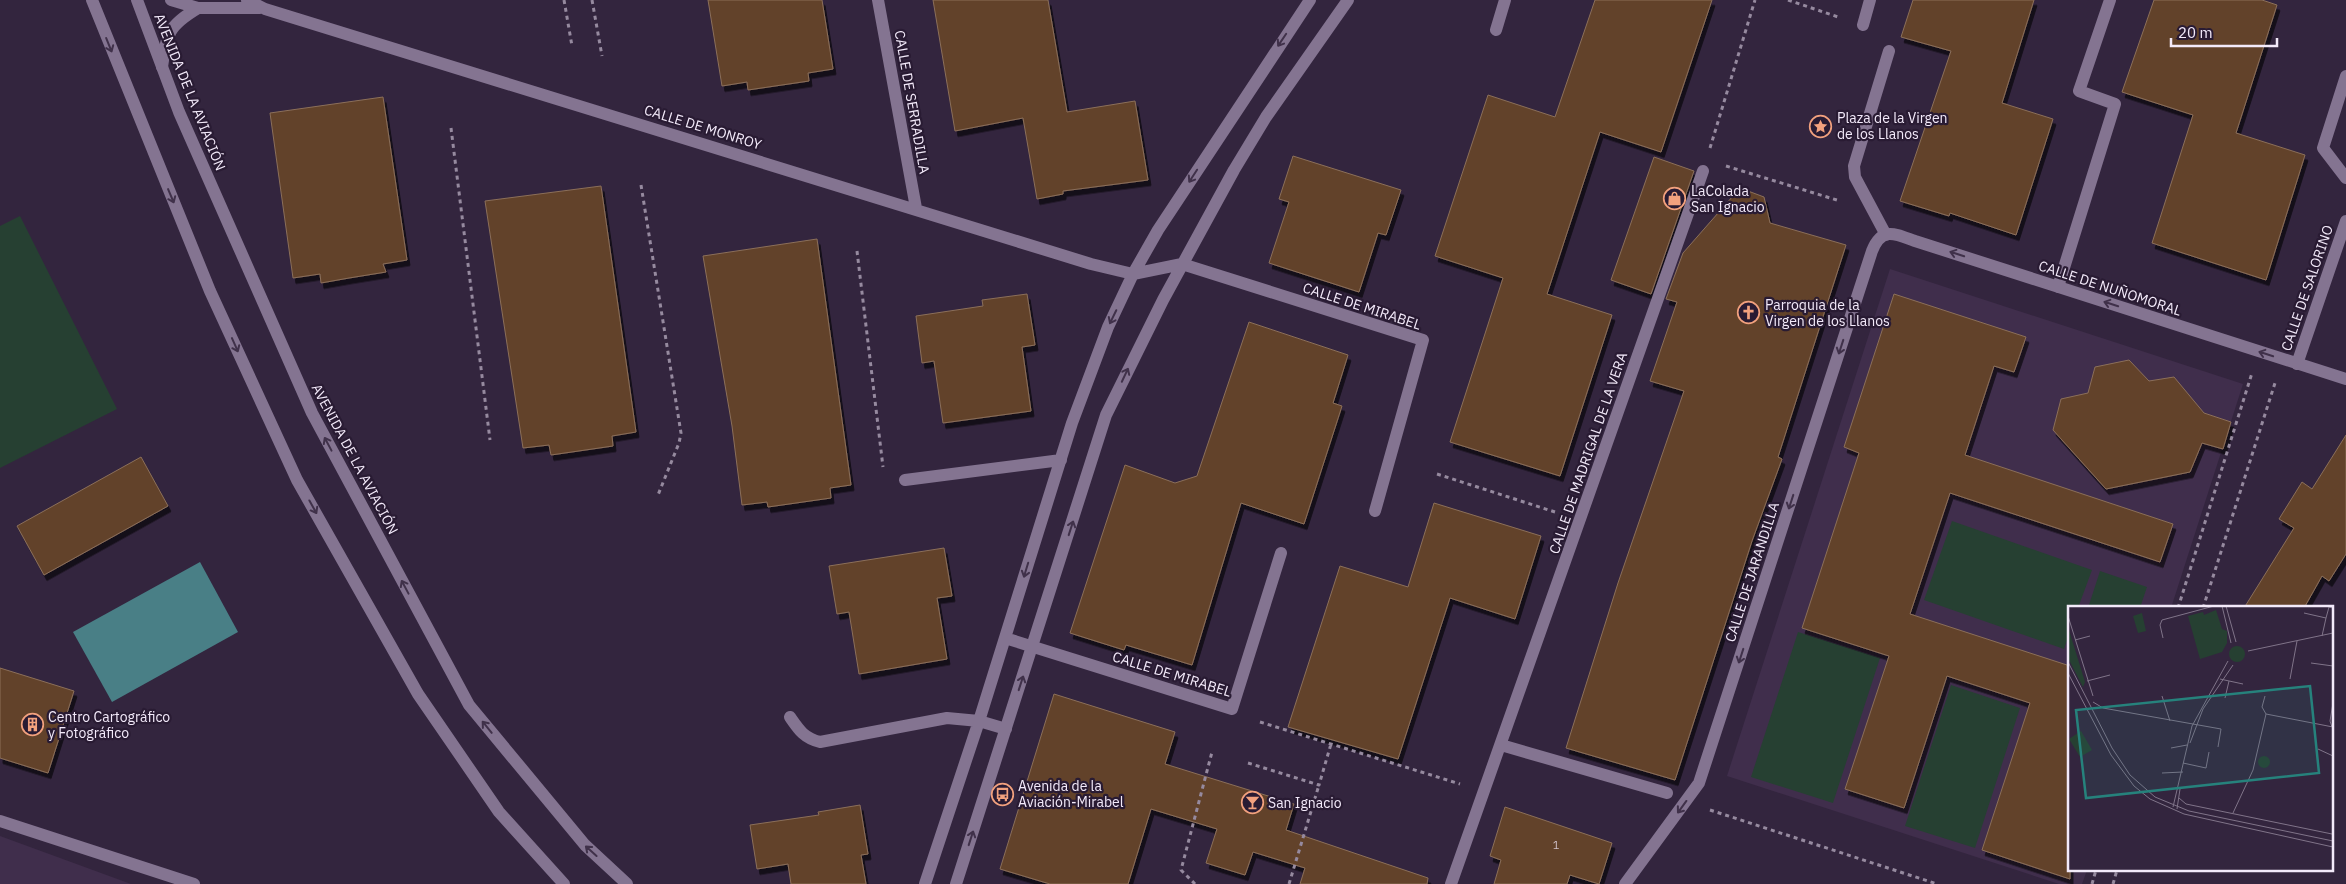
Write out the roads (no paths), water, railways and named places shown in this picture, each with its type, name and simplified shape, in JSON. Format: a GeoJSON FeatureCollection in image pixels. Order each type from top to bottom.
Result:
{"type":"FeatureCollection","features":[{"type":"Feature","properties":{"kind":"street"},"geometry":{"type":"LineString","coordinates":[[92,0],[210,290],[298,480],[418,694],[499,812],[564,884]]}},
{"type":"Feature","properties":{"kind":"street","name":"AVENIDA DE LA AVIACIÓN"},"geometry":{"type":"LineString","coordinates":[[137,0],[184,126],[312,413],[470,705],[585,845],[627,884]]}},
{"type":"Feature","properties":{"kind":"street","name":"CALLE DE MONROY"},"geometry":{"type":"LineString","coordinates":[[171,0],[198,8],[265,8]]}},
{"type":"Feature","properties":{"kind":"street","name":"CALLE DE MONROY"},"geometry":{"type":"LineString","coordinates":[[246,0],[265,8],[916,208],[1091,264],[1133,274]]}},
{"type":"Feature","properties":{"kind":"street","name":"CALLE DE SERRADILLA"},"geometry":{"type":"LineString","coordinates":[[878,0],[916,208]]}},
{"type":"Feature","properties":{"kind":"street"},"geometry":{"type":"LineString","coordinates":[[925,884],[979,721],[1061,460],[1108,327],[1133,274],[1163,222],[1310,0]]}},
{"type":"Feature","properties":{"kind":"street"},"geometry":{"type":"LineString","coordinates":[[956,884],[1106,416],[1141,342],[1182,264],[1266,117],[1348,0]]}},
{"type":"Feature","properties":{"kind":"street"},"geometry":{"type":"LineString","coordinates":[[1496,30],[1505,0]]}},
{"type":"Feature","properties":{"kind":"street"},"geometry":{"type":"LineString","coordinates":[[1863,25],[1870,0]]}},
{"type":"Feature","properties":{"kind":"street"},"geometry":{"type":"LineString","coordinates":[[2058,287],[2115,104],[2079,91],[2110,0]]}},
{"type":"Feature","properties":{"kind":"street"},"geometry":{"type":"LineString","coordinates":[[162,67],[169,33],[178,20],[198,8]]}},
{"type":"Feature","properties":{"kind":"street"},"geometry":{"type":"LineString","coordinates":[[1886,234],[1855,178],[1854,166],[1890,51]]}},
{"type":"Feature","properties":{"kind":"street"},"geometry":{"type":"LineString","coordinates":[[2346,76],[2323,148],[2346,178]]}},
{"type":"Feature","properties":{"kind":"street","name":"CALLE DE MADRIGAL DE LA VERA"},"geometry":{"type":"LineString","coordinates":[[1451,884],[1702,171]]}},
{"type":"Feature","properties":{"kind":"street","name":"CALLE DE SALORINO"},"geometry":{"type":"LineString","coordinates":[[2297,364],[2346,221]]}},
{"type":"Feature","properties":{"kind":"street","name":"CALLE DE NUÑOMORAL"},"geometry":{"type":"LineString","coordinates":[[1886,234],[1891,233],[1915,240],[2346,379]]}},
{"type":"Feature","properties":{"kind":"street","name":"CALLE DE JARANDILLA"},"geometry":{"type":"LineString","coordinates":[[1625,884],[1699,783],[1872,251],[1876,241],[1886,234]]}},
{"type":"Feature","properties":{"kind":"street","name":"CALLE DE MIRABEL"},"geometry":{"type":"LineString","coordinates":[[1133,274],[1182,264],[1423,340],[1375,511]]}},
{"type":"Feature","properties":{"kind":"street"},"geometry":{"type":"LineString","coordinates":[[905,480],[1061,460]]}},
{"type":"Feature","properties":{"kind":"street","name":"CALLE DE MIRABEL"},"geometry":{"type":"LineString","coordinates":[[1005,638],[1232,709],[1281,553]]}},
{"type":"Feature","properties":{"kind":"street"},"geometry":{"type":"LineString","coordinates":[[790,717],[802,735],[809,740],[820,742],[947,718],[979,721],[1006,729]]}},
{"type":"Feature","properties":{"kind":"street"},"geometry":{"type":"LineString","coordinates":[[1501,745],[1668,793]]}},
{"type":"Feature","properties":{"kind":"street"},"geometry":{"type":"LineString","coordinates":[[0,821],[194,884]]}},
{"type":"Feature","properties":{"kind":"place","name":"Plaza de la Virgen de los Llanos"},"geometry":{"type":"Point","coordinates":[1821,126]}},
{"type":"Feature","properties":{"kind":"place","name":"LaColada San Ignacio"},"geometry":{"type":"Point","coordinates":[1675,199]}},
{"type":"Feature","properties":{"kind":"place","name":"Parroquia de la Virgen de los Llanos"},"geometry":{"type":"Point","coordinates":[1749,313]}},
{"type":"Feature","properties":{"kind":"place","name":"Centro Cartográfico y Fotográfico"},"geometry":{"type":"Point","coordinates":[32,725]}},
{"type":"Feature","properties":{"kind":"place","name":"Avenida de la Aviación-Mirabel"},"geometry":{"type":"Point","coordinates":[1002,794]}},
{"type":"Feature","properties":{"kind":"place","name":"San Ignacio"},"geometry":{"type":"Point","coordinates":[1252,803]}}]}
